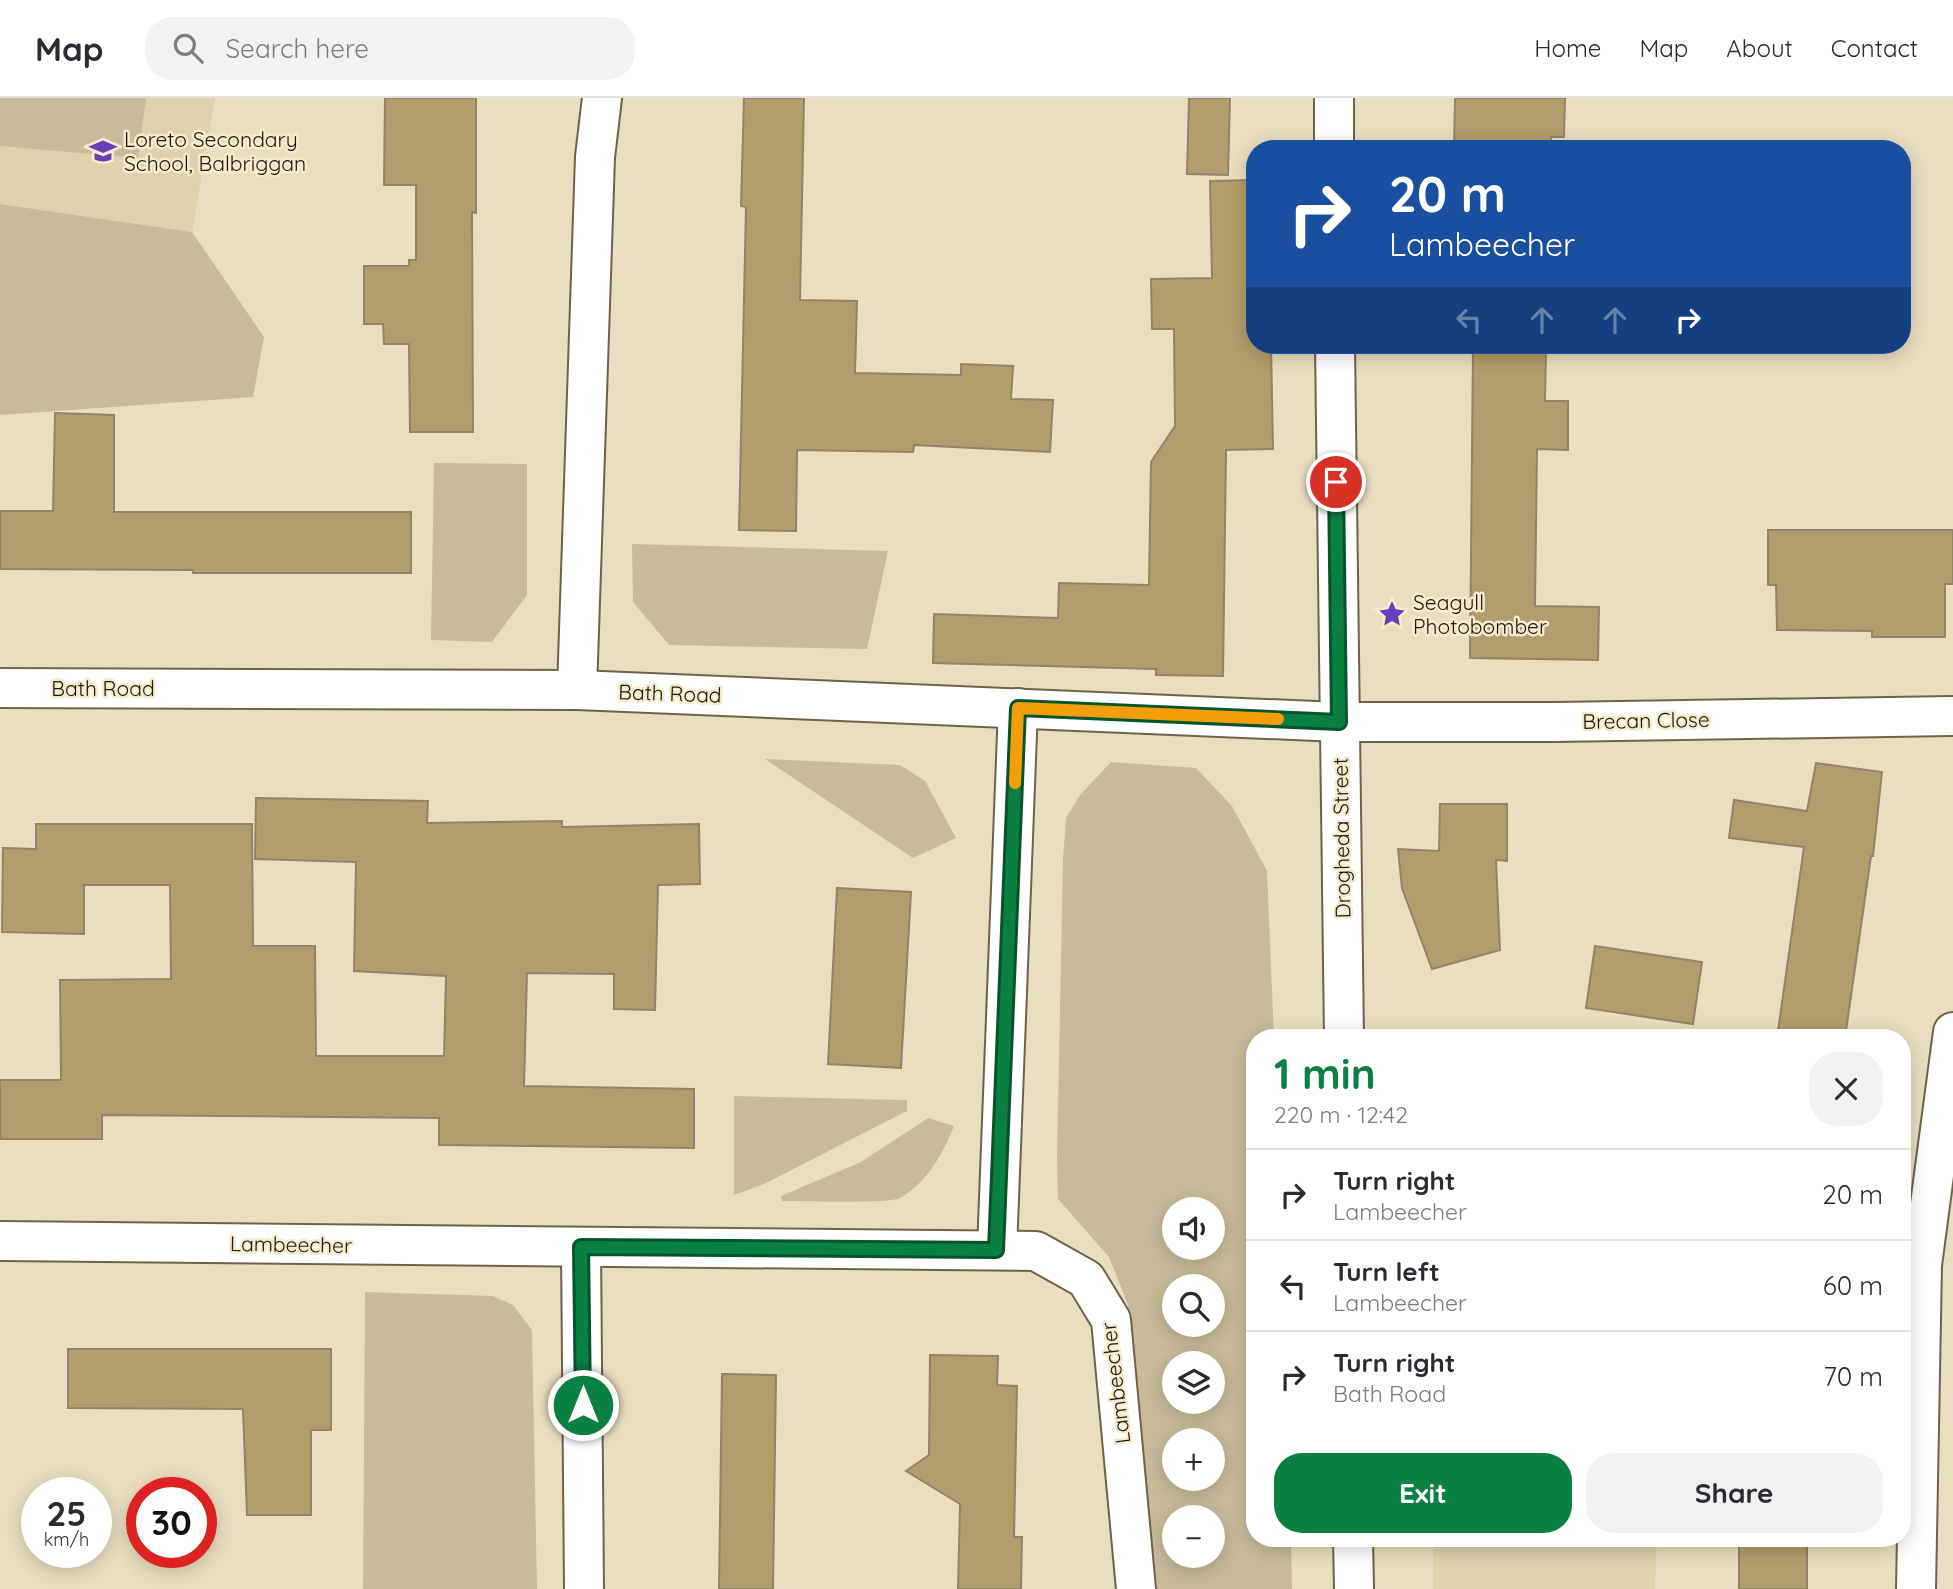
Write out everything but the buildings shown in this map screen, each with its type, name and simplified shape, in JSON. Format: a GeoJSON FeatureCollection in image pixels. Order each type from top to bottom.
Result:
{"type":"FeatureCollection","features":[{"type":"Feature","properties":{"kind":"street"},"geometry":{"type":"LineString","coordinates":[[577,690],[595,157],[602,98]]}},
{"type":"Feature","properties":{"kind":"street"},"geometry":{"type":"LineString","coordinates":[[1334,98],[1334,140]]}},
{"type":"Feature","properties":{"kind":"street","name":"Drogheda Street"},"geometry":{"type":"LineString","coordinates":[[1335,354],[1344,1029]]}},
{"type":"Feature","properties":{"kind":"street","name":"Bath Road"},"geometry":{"type":"LineString","coordinates":[[0,688],[577,690],[1339,722]]}},
{"type":"Feature","properties":{"kind":"street"},"geometry":{"type":"LineString","coordinates":[[996,1250],[1018,708]]}},
{"type":"Feature","properties":{"kind":"street","name":"Brecan Close"},"geometry":{"type":"LineString","coordinates":[[1339,722],[1555,722],[1953,716]]}},
{"type":"Feature","properties":{"kind":"street"},"geometry":{"type":"LineString","coordinates":[[1916,1589],[1922,1265],[1953,1032]]}},
{"type":"Feature","properties":{"kind":"street","name":"Lambeecher"},"geometry":{"type":"LineString","coordinates":[[0,1241],[1036,1251],[1086,1279],[1111,1320],[1136,1589]]}},
{"type":"Feature","properties":{"kind":"street"},"geometry":{"type":"LineString","coordinates":[[581,1247],[584,1589]]}},
{"type":"Feature","properties":{"kind":"street"},"geometry":{"type":"LineString","coordinates":[[1353,1547],[1354,1589]]}},
{"type":"Feature","properties":{"kind":"shaded area","name":"Loreto Secondary School, Balbriggan"},"geometry":{"type":"Polygon","coordinates":[[[0,98],[215,98],[192,232],[0,204],[0,98]]]}},
{"type":"Feature","properties":{"kind":"shaded area"},"geometry":{"type":"Polygon","coordinates":[[[0,98],[146,98],[138,158],[0,146],[0,98]]]}},
{"type":"Feature","properties":{"kind":"shaded area"},"geometry":{"type":"Polygon","coordinates":[[[0,204],[192,232],[264,337],[253,397],[0,415],[0,204]]]}},
{"type":"Feature","properties":{"kind":"shaded area"},"geometry":{"type":"Polygon","coordinates":[[[434,463],[527,464],[527,595],[492,642],[431,640],[434,463]]]}},
{"type":"Feature","properties":{"kind":"shaded area"},"geometry":{"type":"Polygon","coordinates":[[[632,544],[888,551],[867,649],[669,645],[633,602],[632,544]]]}},
{"type":"Feature","properties":{"kind":"shaded area"},"geometry":{"type":"Polygon","coordinates":[[[765,759],[900,765],[925,781],[956,838],[913,858],[765,759]]]}},
{"type":"Feature","properties":{"kind":"shaded area"},"geometry":{"type":"Polygon","coordinates":[[[1111,762],[1196,768],[1232,806],[1267,871],[1274,1029],[1246,1029],[1246,1547],[1291,1547],[1292,1589],[1157,1589],[1128,1305],[1109,1257],[1058,1199],[1063,860],[1066,818],[1080,795],[1111,762]]]}},
{"type":"Feature","properties":{"kind":"shaded area"},"geometry":{"type":"Polygon","coordinates":[[[734,1096],[907,1100],[907,1111],[764,1184],[734,1195],[734,1096]]]}},
{"type":"Feature","properties":{"kind":"shaded area"},"geometry":{"type":"Polygon","coordinates":[[[928,1118],[954,1126],[945,1147],[926,1176],[900,1198],[863,1202],[782,1201],[781,1196],[861,1162],[928,1118]]]}},
{"type":"Feature","properties":{"kind":"shaded area"},"geometry":{"type":"Polygon","coordinates":[[[365,1292],[493,1296],[513,1305],[532,1330],[537,1589],[363,1589],[365,1292]]]}},
{"type":"Feature","properties":{"kind":"shaded area"},"geometry":{"type":"Polygon","coordinates":[[[1433,1547],[1657,1547],[1655,1589],[1433,1589],[1433,1547]]]}},
{"type":"Feature","properties":{"kind":"slow traffic"},"geometry":{"type":"LineString","coordinates":[[1015,783],[1018,708],[1278,719]]}},
{"type":"Feature","properties":{"kind":"place","name":"Loreto Secondary School, Balbriggan"},"geometry":{"type":"Point","coordinates":[103,151]}},
{"type":"Feature","properties":{"kind":"place","name":"Seagull Photobomber"},"geometry":{"type":"Point","coordinates":[1392,614]}},
{"type":"Feature","properties":{"kind":"route"},"geometry":{"type":"LineString","coordinates":[[583,1405],[581,1247],[996,1250],[1018,708],[1339,722],[1336,482]]}}]}
